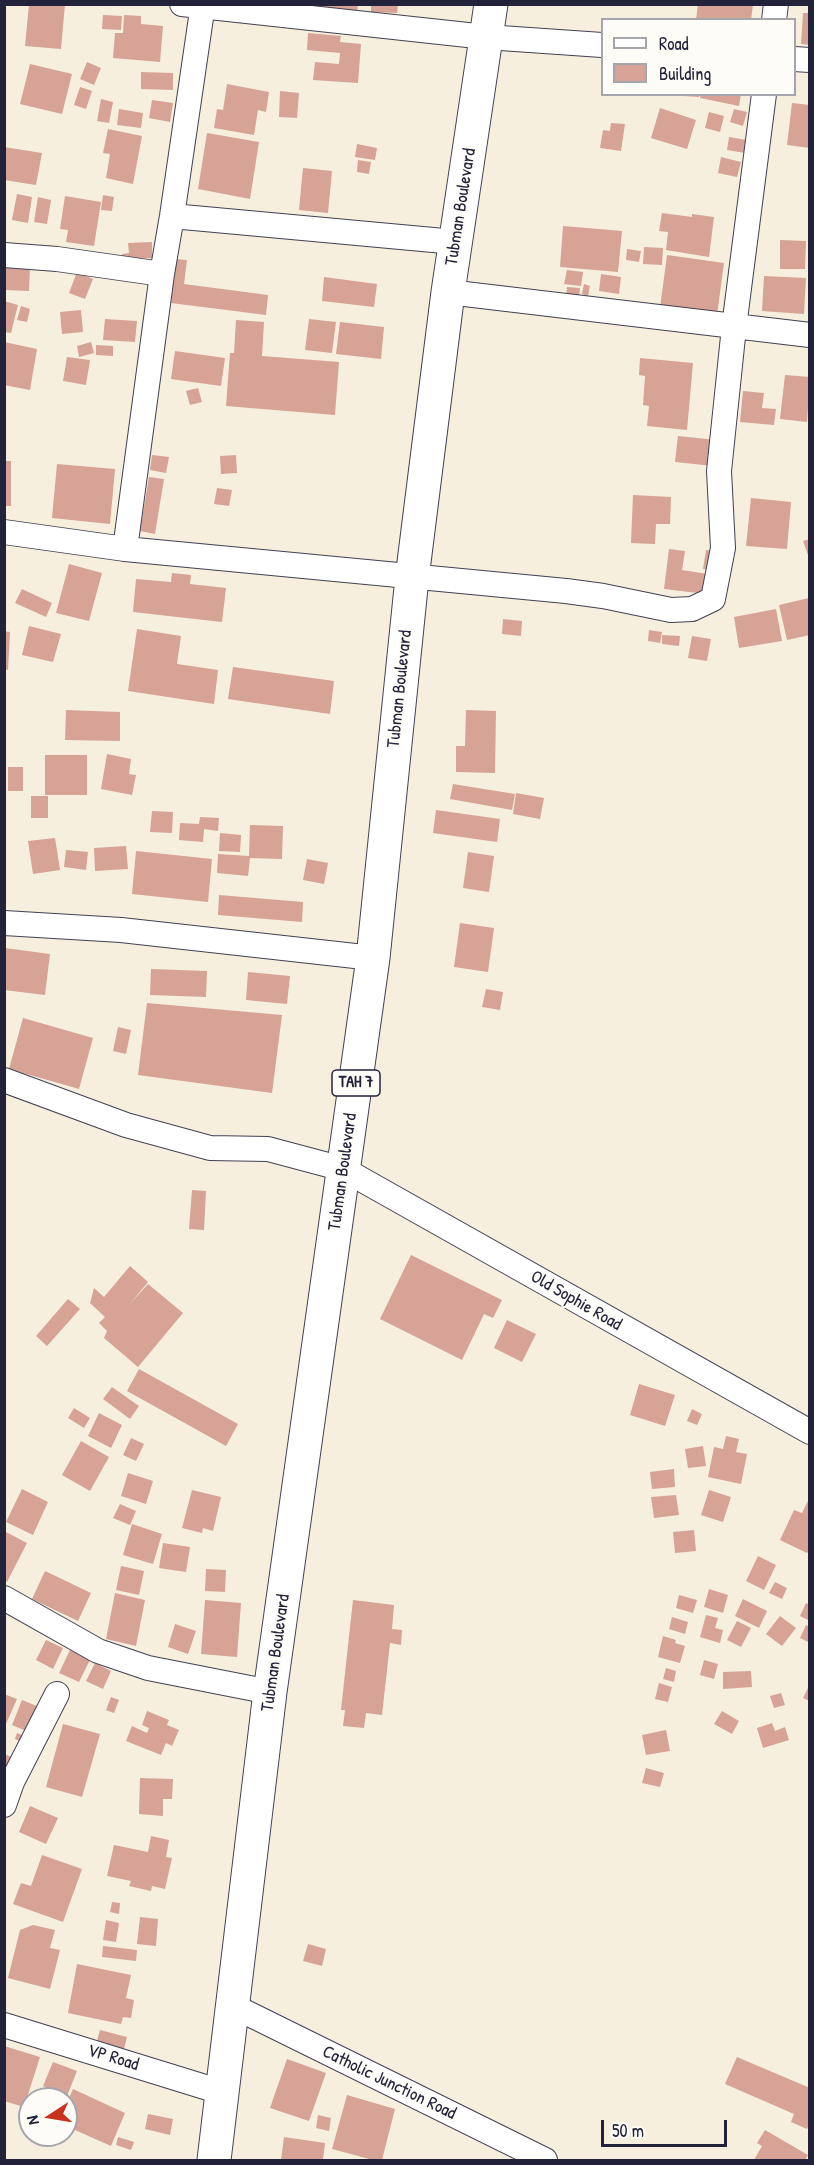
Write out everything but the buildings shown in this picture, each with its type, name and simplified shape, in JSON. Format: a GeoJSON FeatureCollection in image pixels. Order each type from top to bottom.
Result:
{"type":"FeatureCollection","features":[{"type":"Feature","properties":{"kind":"highway","name":"Tubman Boulevard"},"geometry":{"type":"LineString","coordinates":[[214,2160],[270,1692],[373,958],[412,578],[448,292],[491,4]]}},
{"type":"Feature","properties":{"kind":"street"},"geometry":{"type":"LineString","coordinates":[[125,549],[172,216],[196,6],[486,37],[601,45]]}},
{"type":"Feature","properties":{"kind":"street"},"geometry":{"type":"LineString","coordinates":[[4,532],[125,549],[566,591],[671,610],[692,609],[713,599],[723,548],[720,471],[734,327],[764,96]]}},
{"type":"Feature","properties":{"kind":"street"},"geometry":{"type":"LineString","coordinates":[[172,216],[455,242]]}},
{"type":"Feature","properties":{"kind":"street"},"geometry":{"type":"LineString","coordinates":[[4,255],[57,259],[162,274]]}},
{"type":"Feature","properties":{"kind":"street"},"geometry":{"type":"LineString","coordinates":[[448,292],[810,335]]}},
{"type":"Feature","properties":{"kind":"street"},"geometry":{"type":"LineString","coordinates":[[4,923],[121,930],[373,958]]}},
{"type":"Feature","properties":{"kind":"street","name":"Old Sophie Road"},"geometry":{"type":"LineString","coordinates":[[4,1080],[126,1125],[210,1148],[268,1149],[344,1169],[810,1432]]}},
{"type":"Feature","properties":{"kind":"street"},"geometry":{"type":"LineString","coordinates":[[4,1598],[98,1652],[148,1668],[270,1692]]}},
{"type":"Feature","properties":{"kind":"street"},"geometry":{"type":"LineString","coordinates":[[4,1805],[12,1782],[57,1694]]}},
{"type":"Feature","properties":{"kind":"street","name":"Catholic Junction Road"},"geometry":{"type":"LineString","coordinates":[[232,2006],[544,2160]]}},
{"type":"Feature","properties":{"kind":"street","name":"VP Road"},"geometry":{"type":"LineString","coordinates":[[4,2025],[221,2092]]}}]}
